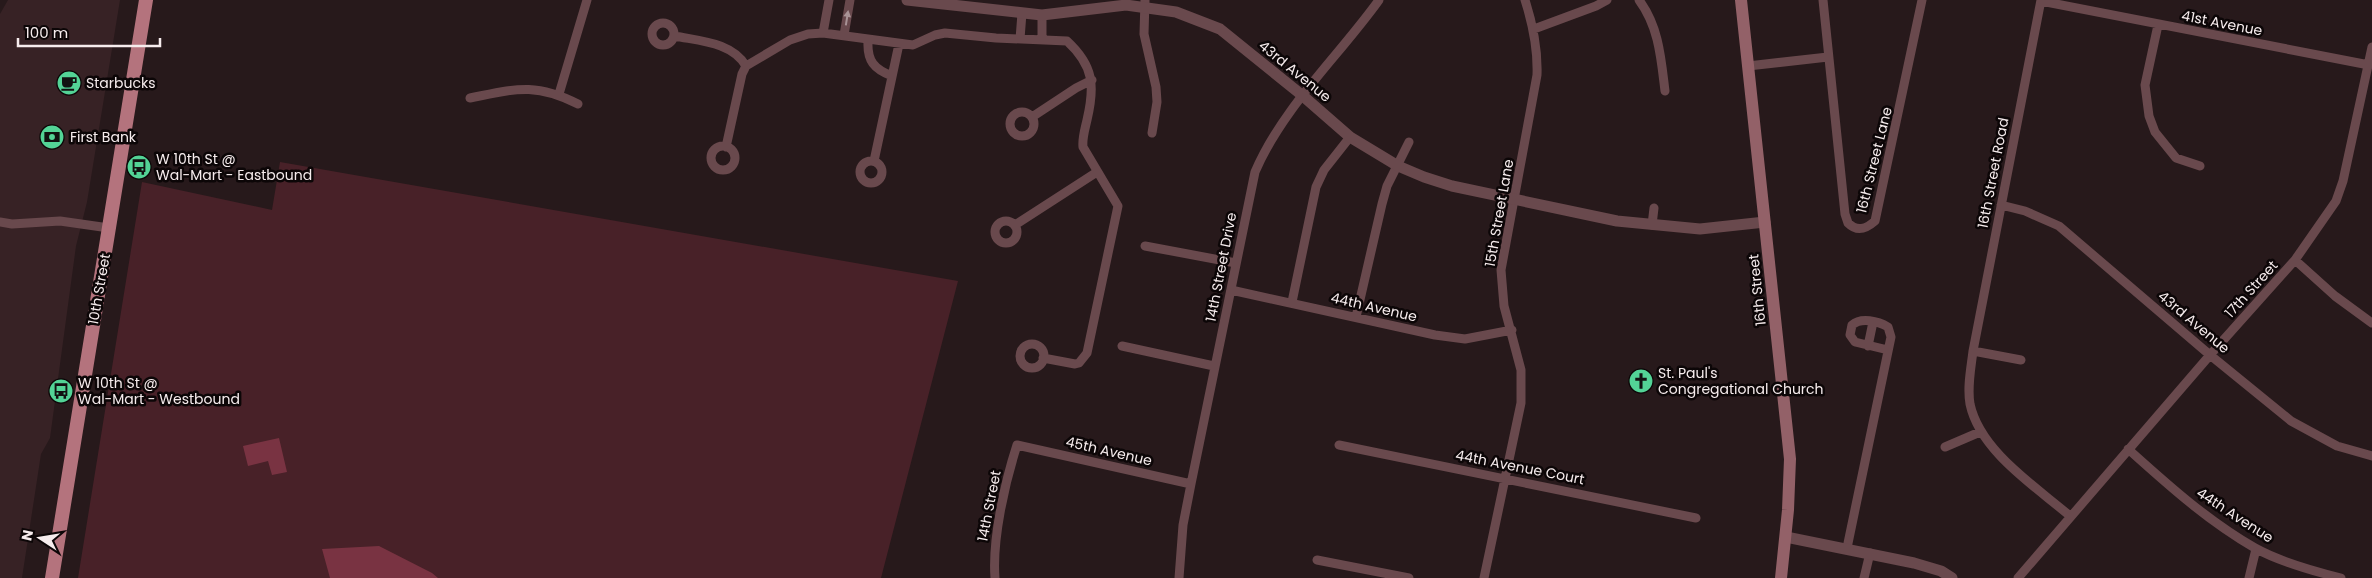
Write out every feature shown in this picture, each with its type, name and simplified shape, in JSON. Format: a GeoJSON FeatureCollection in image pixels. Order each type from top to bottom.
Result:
{"type":"FeatureCollection","features":[{"type":"Feature","properties":{"kind":"main road","name":"10th Street"},"geometry":{"type":"LineString","coordinates":[[52,578],[146,0]]}},
{"type":"Feature","properties":{"kind":"main road","name":"16th Street"},"geometry":{"type":"LineString","coordinates":[[1741,0],[1790,459],[1786,537],[1781,578]]}},
{"type":"Feature","properties":{"kind":"street"},"geometry":{"type":"LineString","coordinates":[[559,94],[587,0]]}},
{"type":"Feature","properties":{"kind":"street"},"geometry":{"type":"LineString","coordinates":[[823,33],[829,0]]}},
{"type":"Feature","properties":{"kind":"street"},"geometry":{"type":"LineString","coordinates":[[844,35],[850,0]]}},
{"type":"Feature","properties":{"kind":"street","name":"43rd Avenue"},"geometry":{"type":"LineString","coordinates":[[907,0],[1022,14],[1042,14],[1144,3],[1176,12],[1220,29],[1303,96],[1350,138],[1398,166],[1452,186],[1617,221],[1700,229],[1765,222]]}},
{"type":"Feature","properties":{"kind":"street","name":"14th Street Drive"},"geometry":{"type":"LineString","coordinates":[[1178,578],[1183,525],[1255,172],[1267,144],[1379,0]]}},
{"type":"Feature","properties":{"kind":"street","name":"15th Street Lane"},"geometry":{"type":"LineString","coordinates":[[1484,578],[1521,403],[1522,382],[1512,330],[1503,300],[1501,270],[1538,75],[1538,54],[1534,29],[1525,0]]}},
{"type":"Feature","properties":{"kind":"street"},"geometry":{"type":"LineString","coordinates":[[1534,29],[1596,6],[1606,0]]}},
{"type":"Feature","properties":{"kind":"street"},"geometry":{"type":"LineString","coordinates":[[1639,0],[1648,12],[1656,33],[1665,91]]}},
{"type":"Feature","properties":{"kind":"street","name":"16th Street Lane"},"geometry":{"type":"LineString","coordinates":[[1823,0],[1845,214],[1848,223],[1853,228],[1865,228],[1875,221],[1922,0]]}},
{"type":"Feature","properties":{"kind":"street","name":"41st Avenue"},"geometry":{"type":"LineString","coordinates":[[2041,1],[2369,65]]}},
{"type":"Feature","properties":{"kind":"street","name":"16th Street Road"},"geometry":{"type":"LineString","coordinates":[[2041,1],[1973,351],[1969,382],[1970,404],[1980,432],[1992,448],[2070,516]]}},
{"type":"Feature","properties":{"kind":"street"},"geometry":{"type":"LineString","coordinates":[[1144,3],[1144,34],[1158,102],[1152,133]]}},
{"type":"Feature","properties":{"kind":"street"},"geometry":{"type":"LineString","coordinates":[[1020,39],[1022,14]]}},
{"type":"Feature","properties":{"kind":"street"},"geometry":{"type":"LineString","coordinates":[[1042,14],[1042,39]]}},
{"type":"Feature","properties":{"kind":"street"},"geometry":{"type":"LineString","coordinates":[[2158,25],[2145,85],[2149,116],[2160,138],[2176,158],[2200,166]]}},
{"type":"Feature","properties":{"kind":"street"},"geometry":{"type":"LineString","coordinates":[[726,147],[742,74],[746,66],[790,40],[808,34],[844,35],[868,41],[913,45],[935,35],[945,33],[1067,41],[1088,70],[1092,80],[1092,97],[1082,147],[1118,206],[1087,353],[1079,363],[1075,364],[1043,358]]}},
{"type":"Feature","properties":{"kind":"street"},"geometry":{"type":"LineString","coordinates":[[674,36],[727,48],[741,56],[746,66]]}},
{"type":"Feature","properties":{"kind":"street"},"geometry":{"type":"LineString","coordinates":[[868,41],[868,56],[871,62],[879,71],[892,76]]}},
{"type":"Feature","properties":{"kind":"street"},"geometry":{"type":"LineString","coordinates":[[874,161],[899,44]]}},
{"type":"Feature","properties":{"kind":"street","name":"17th Street"},"geometry":{"type":"LineString","coordinates":[[2018,578],[2128,449],[2295,260],[2336,201],[2343,181],[2372,48]]}},
{"type":"Feature","properties":{"kind":"street"},"geometry":{"type":"LineString","coordinates":[[1748,66],[1828,56]]}},
{"type":"Feature","properties":{"kind":"street"},"geometry":{"type":"LineString","coordinates":[[1032,118],[1076,88],[1092,80]]}},
{"type":"Feature","properties":{"kind":"street"},"geometry":{"type":"LineString","coordinates":[[470,98],[527,88],[559,94],[578,104]]}},
{"type":"Feature","properties":{"kind":"street"},"geometry":{"type":"LineString","coordinates":[[1292,302],[1316,187],[1324,170],[1350,138]]}},
{"type":"Feature","properties":{"kind":"street"},"geometry":{"type":"LineString","coordinates":[[1356,317],[1382,204],[1409,142]]}},
{"type":"Feature","properties":{"kind":"street"},"geometry":{"type":"LineString","coordinates":[[1015,225],[1097,172]]}},
{"type":"Feature","properties":{"kind":"street","name":"43rd Avenue"},"geometry":{"type":"LineString","coordinates":[[2001,205],[2025,211],[2059,226],[2210,355],[2291,421],[2338,446],[2372,456]]}},
{"type":"Feature","properties":{"kind":"street"},"geometry":{"type":"LineString","coordinates":[[1652,225],[1654,208]]}},
{"type":"Feature","properties":{"kind":"street"},"geometry":{"type":"LineString","coordinates":[[0,222],[12,224],[60,221],[109,228]]}},
{"type":"Feature","properties":{"kind":"street"},"geometry":{"type":"LineString","coordinates":[[1145,246],[1236,263]]}},
{"type":"Feature","properties":{"kind":"street"},"geometry":{"type":"LineString","coordinates":[[2295,260],[2335,296],[2372,323]]}},
{"type":"Feature","properties":{"kind":"street","name":"44th Avenue"},"geometry":{"type":"LineString","coordinates":[[1231,290],[1435,335],[1465,339],[1512,330]]}},
{"type":"Feature","properties":{"kind":"street"},"geometry":{"type":"LineString","coordinates":[[1847,548],[1888,350],[1890,331],[1884,325],[1873,322],[1859,320],[1852,325],[1850,330],[1851,338],[1855,342],[1888,350]]}},
{"type":"Feature","properties":{"kind":"street"},"geometry":{"type":"LineString","coordinates":[[1868,346],[1873,322]]}},
{"type":"Feature","properties":{"kind":"street"},"geometry":{"type":"LineString","coordinates":[[1122,346],[1214,366]]}},
{"type":"Feature","properties":{"kind":"street"},"geometry":{"type":"LineString","coordinates":[[1973,351],[2021,360]]}},
{"type":"Feature","properties":{"kind":"street"},"geometry":{"type":"LineString","coordinates":[[1945,447],[1980,432]]}},
{"type":"Feature","properties":{"kind":"street","name":"14th Street"},"geometry":{"type":"LineString","coordinates":[[995,578],[994,559],[999,523],[1013,458],[1017,445],[1021,446]]}},
{"type":"Feature","properties":{"kind":"street","name":"44th Avenue Court"},"geometry":{"type":"LineString","coordinates":[[1339,445],[1696,518]]}},
{"type":"Feature","properties":{"kind":"street","name":"45th Avenue"},"geometry":{"type":"LineString","coordinates":[[1021,446],[1191,484]]}},
{"type":"Feature","properties":{"kind":"street","name":"44th Avenue"},"geometry":{"type":"LineString","coordinates":[[2128,449],[2172,489],[2213,520],[2256,548],[2292,563],[2341,578]]}},
{"type":"Feature","properties":{"kind":"street"},"geometry":{"type":"LineString","coordinates":[[1786,537],[1870,553],[1941,571],[1952,578]]}},
{"type":"Feature","properties":{"kind":"street"},"geometry":{"type":"LineString","coordinates":[[2249,578],[2256,548]]}},
{"type":"Feature","properties":{"kind":"street"},"geometry":{"type":"LineString","coordinates":[[1864,578],[1870,553]]}},
{"type":"Feature","properties":{"kind":"street"},"geometry":{"type":"LineString","coordinates":[[1317,560],[1410,578]]}},
{"type":"Feature","properties":{"kind":"shaded area"},"geometry":{"type":"Polygon","coordinates":[[[8,0],[120,0],[87,202],[76,246],[50,438],[41,454],[22,578],[0,578],[0,14],[8,0]]]}},
{"type":"Feature","properties":{"kind":"shaded area"},"geometry":{"type":"Polygon","coordinates":[[[280,162],[958,281],[881,578],[78,578],[142,182],[272,210],[280,162]]]}},
{"type":"Feature","properties":{"kind":"shaded area"},"geometry":{"type":"Polygon","coordinates":[[[279,438],[287,472],[272,475],[268,461],[248,466],[243,446],[279,438]]]}},
{"type":"Feature","properties":{"kind":"shaded area"},"geometry":{"type":"Polygon","coordinates":[[[379,546],[432,573],[438,578],[330,578],[322,549],[379,546]]]}},
{"type":"Feature","properties":{"kind":"place","name":"Starbucks"},"geometry":{"type":"Point","coordinates":[69,83]}},
{"type":"Feature","properties":{"kind":"place","name":"First Bank"},"geometry":{"type":"Point","coordinates":[52,137]}},
{"type":"Feature","properties":{"kind":"place","name":"W 10th St @ Wal-Mart - Eastbound"},"geometry":{"type":"Point","coordinates":[139,167]}},
{"type":"Feature","properties":{"kind":"place","name":"St. Paul's Congregational Church"},"geometry":{"type":"Point","coordinates":[1641,381]}},
{"type":"Feature","properties":{"kind":"place","name":"W 10th St @ Wal-Mart - Westbound"},"geometry":{"type":"Point","coordinates":[61,391]}}]}
